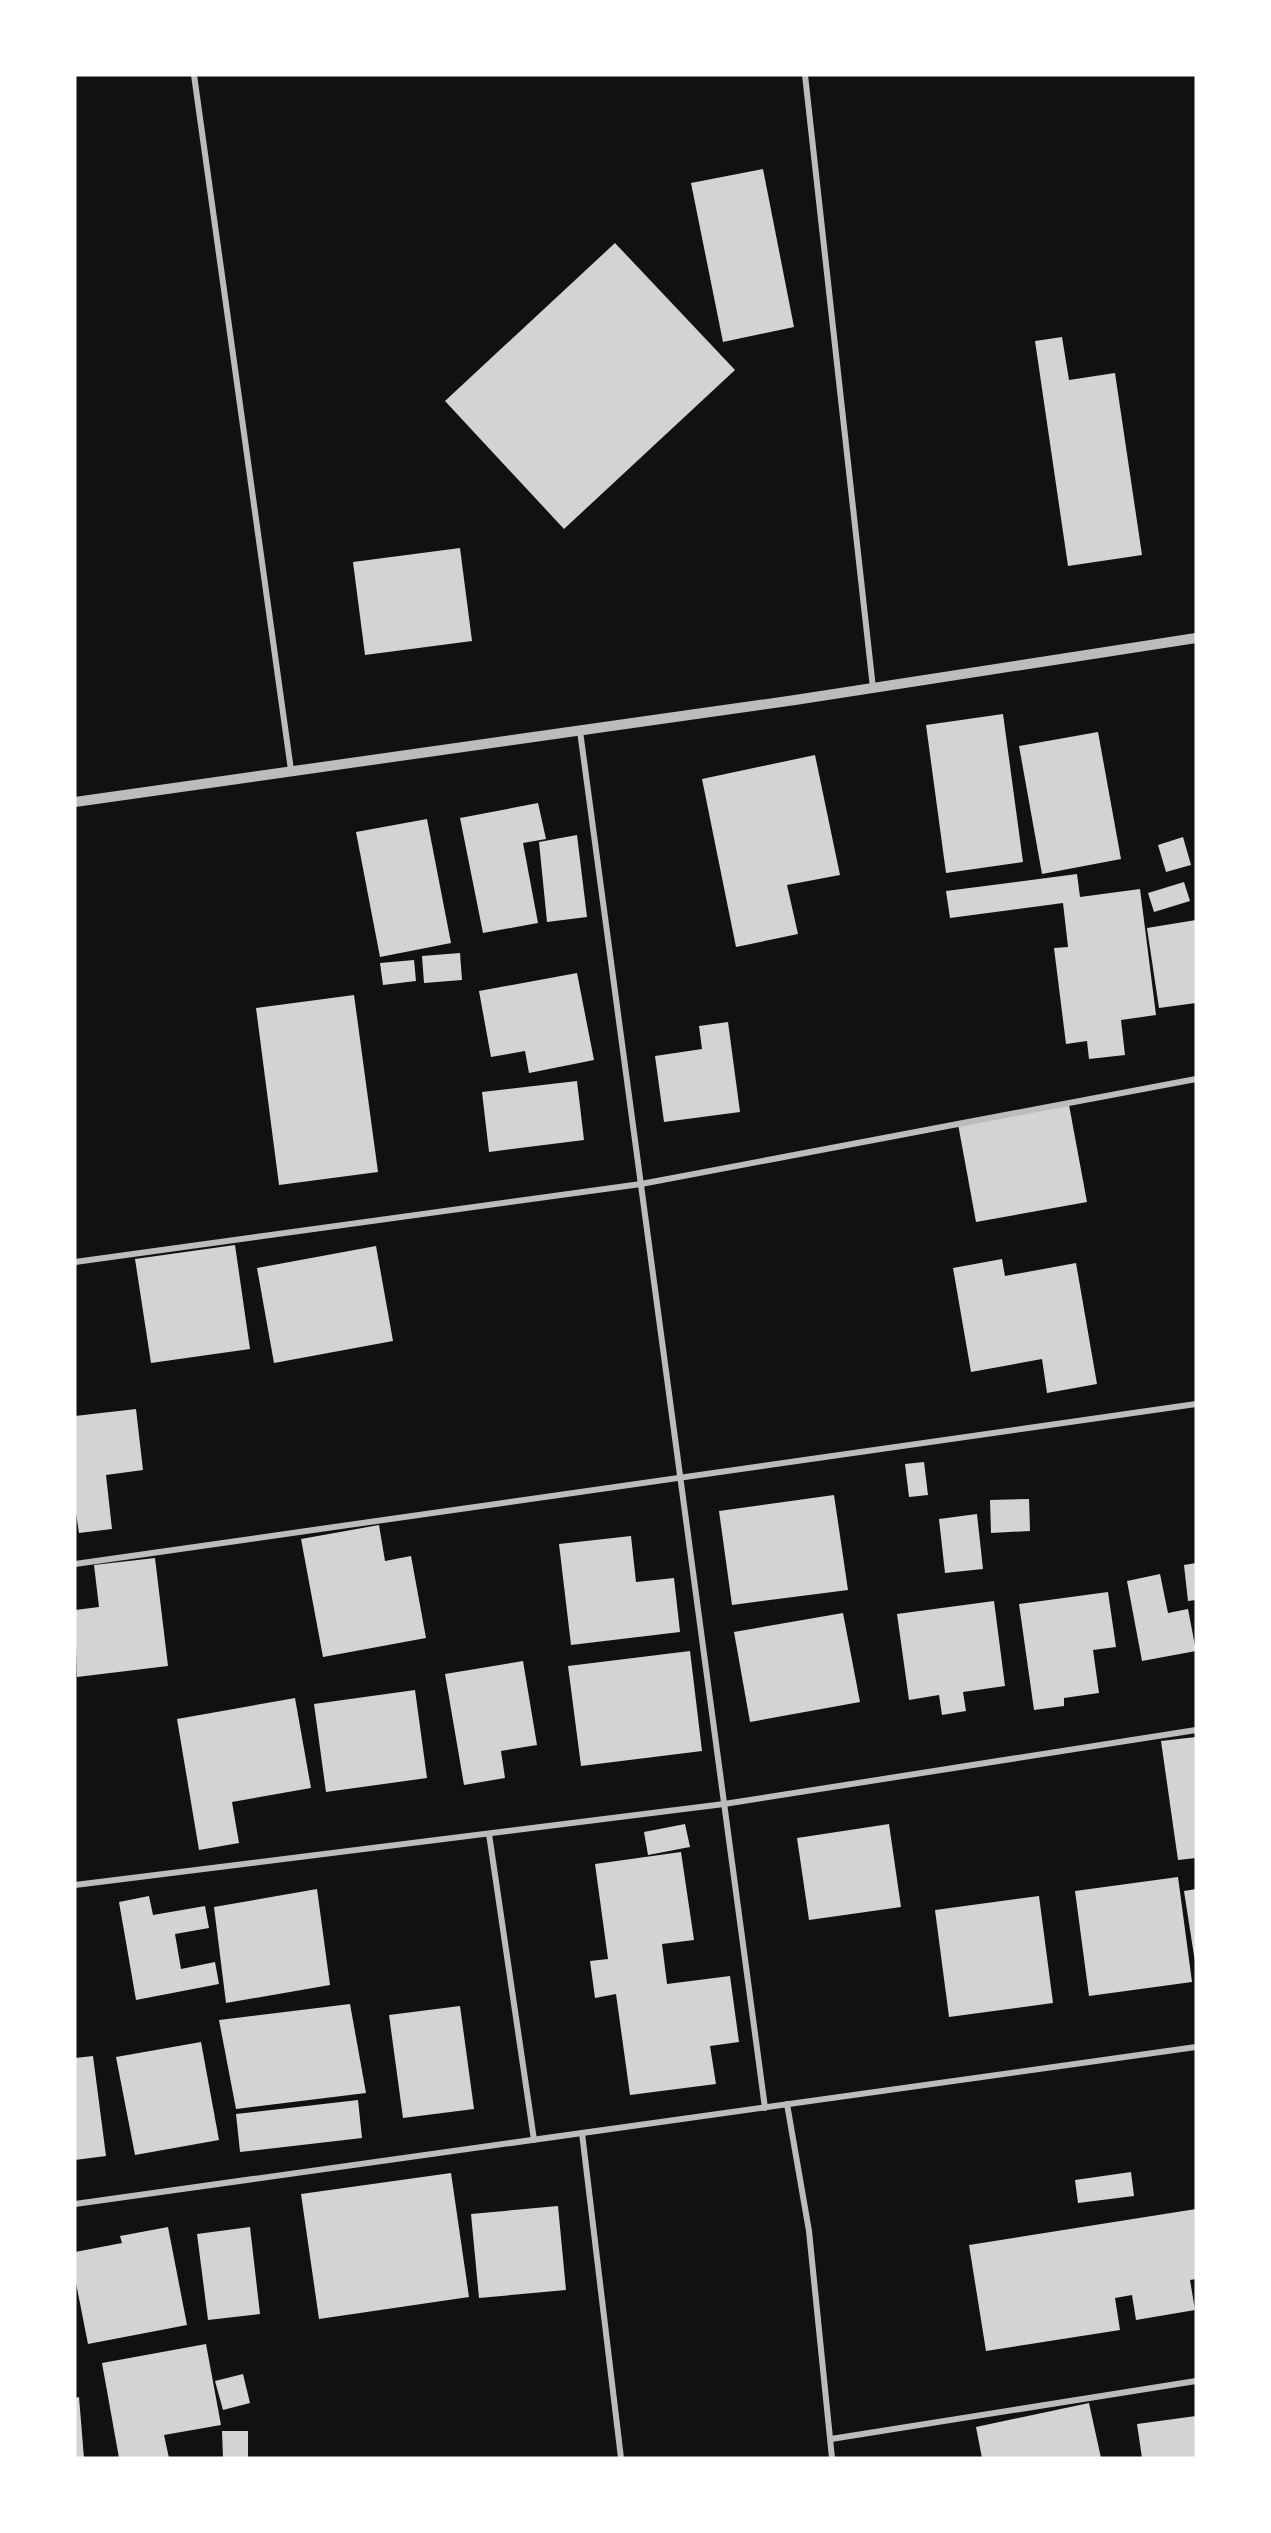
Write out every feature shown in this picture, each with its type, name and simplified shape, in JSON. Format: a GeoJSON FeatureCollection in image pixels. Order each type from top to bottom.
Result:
{"type":"FeatureCollection","features":[{"type":"Feature","properties":{"kind":"street"},"geometry":{"type":"LineString","coordinates":[[194,75],[291,770]]}},
{"type":"Feature","properties":{"kind":"street"},"geometry":{"type":"LineString","coordinates":[[805,75],[873,688]]}},
{"type":"Feature","properties":{"kind":"street"},"geometry":{"type":"LineString","coordinates":[[75,802],[580,731],[1196,638]]}},
{"type":"Feature","properties":{"kind":"street"},"geometry":{"type":"LineString","coordinates":[[580,731],[765,2108]]}},
{"type":"Feature","properties":{"kind":"street"},"geometry":{"type":"LineString","coordinates":[[75,1262],[641,1184],[1196,1079]]}},
{"type":"Feature","properties":{"kind":"street"},"geometry":{"type":"LineString","coordinates":[[75,1564],[1196,1404]]}},
{"type":"Feature","properties":{"kind":"street"},"geometry":{"type":"LineString","coordinates":[[75,1885],[724,1803],[1196,1730]]}},
{"type":"Feature","properties":{"kind":"street"},"geometry":{"type":"LineString","coordinates":[[489,1834],[534,2140]]}},
{"type":"Feature","properties":{"kind":"street"},"geometry":{"type":"LineString","coordinates":[[75,2204],[1196,2047]]}},
{"type":"Feature","properties":{"kind":"street"},"geometry":{"type":"LineString","coordinates":[[787,2104],[809,2231],[832,2458]]}},
{"type":"Feature","properties":{"kind":"street"},"geometry":{"type":"LineString","coordinates":[[582,2133],[621,2457],[612,2458]]}},
{"type":"Feature","properties":{"kind":"street"},"geometry":{"type":"LineString","coordinates":[[831,2439],[1196,2381]]}},
{"type":"Feature","properties":{"kind":"building"},"geometry":{"type":"Polygon","coordinates":[[[763,169],[794,327],[723,342],[691,183],[763,169]]]}},
{"type":"Feature","properties":{"kind":"building"},"geometry":{"type":"Polygon","coordinates":[[[615,243],[735,370],[564,529],[445,401],[615,243]]]}},
{"type":"Feature","properties":{"kind":"building"},"geometry":{"type":"Polygon","coordinates":[[[1062,337],[1069,380],[1115,373],[1142,555],[1068,566],[1035,341],[1062,337]]]}},
{"type":"Feature","properties":{"kind":"building"},"geometry":{"type":"Polygon","coordinates":[[[460,548],[472,641],[365,655],[353,562],[460,548]]]}},
{"type":"Feature","properties":{"kind":"building"},"geometry":{"type":"Polygon","coordinates":[[[1003,714],[1023,862],[946,873],[926,725],[1003,714]]]}},
{"type":"Feature","properties":{"kind":"building"},"geometry":{"type":"Polygon","coordinates":[[[1098,732],[1121,859],[1042,874],[1019,746],[1098,732]]]}},
{"type":"Feature","properties":{"kind":"building"},"geometry":{"type":"Polygon","coordinates":[[[815,755],[840,875],[787,885],[798,934],[736,947],[702,779],[815,755]]]}},
{"type":"Feature","properties":{"kind":"building"},"geometry":{"type":"Polygon","coordinates":[[[538,803],[546,839],[523,843],[538,923],[483,933],[460,818],[538,803]]]}},
{"type":"Feature","properties":{"kind":"building"},"geometry":{"type":"Polygon","coordinates":[[[427,819],[451,943],[380,957],[356,832],[427,819]]]}},
{"type":"Feature","properties":{"kind":"building"},"geometry":{"type":"Polygon","coordinates":[[[577,835],[587,917],[547,922],[539,842],[577,835]]]}},
{"type":"Feature","properties":{"kind":"building"},"geometry":{"type":"Polygon","coordinates":[[[1183,837],[1191,865],[1166,872],[1158,845],[1183,837]]]}},
{"type":"Feature","properties":{"kind":"building"},"geometry":{"type":"Polygon","coordinates":[[[1077,874],[1080,897],[1140,889],[1156,1015],[1121,1020],[1125,1055],[1089,1059],[1087,1041],[1066,1044],[1054,948],[1068,947],[1063,903],[950,918],[946,891],[1077,874]]]}},
{"type":"Feature","properties":{"kind":"building"},"geometry":{"type":"Polygon","coordinates":[[[1184,882],[1190,901],[1154,912],[1148,893],[1184,882]]]}},
{"type":"Feature","properties":{"kind":"building"},"geometry":{"type":"Polygon","coordinates":[[[1196,920],[1196,1003],[1159,1008],[1147,928],[1196,920]]]}},
{"type":"Feature","properties":{"kind":"building"},"geometry":{"type":"Polygon","coordinates":[[[460,953],[462,980],[424,983],[422,956],[460,953]]]}},
{"type":"Feature","properties":{"kind":"building"},"geometry":{"type":"Polygon","coordinates":[[[414,960],[416,981],[383,985],[380,963],[414,960]]]}},
{"type":"Feature","properties":{"kind":"building"},"geometry":{"type":"Polygon","coordinates":[[[577,973],[594,1060],[529,1073],[525,1051],[491,1057],[479,991],[577,973]]]}},
{"type":"Feature","properties":{"kind":"building"},"geometry":{"type":"Polygon","coordinates":[[[354,995],[378,1172],[279,1185],[256,1008],[354,995]]]}},
{"type":"Feature","properties":{"kind":"building"},"geometry":{"type":"Polygon","coordinates":[[[728,1022],[740,1112],[664,1122],[655,1056],[702,1049],[699,1026],[728,1022]]]}},
{"type":"Feature","properties":{"kind":"building"},"geometry":{"type":"Polygon","coordinates":[[[577,1081],[584,1140],[489,1152],[482,1092],[577,1081]]]}},
{"type":"Feature","properties":{"kind":"building"},"geometry":{"type":"Polygon","coordinates":[[[1069,1105],[1087,1202],[976,1222],[958,1124],[1069,1105]]]}},
{"type":"Feature","properties":{"kind":"building"},"geometry":{"type":"Polygon","coordinates":[[[235,1245],[250,1349],[151,1363],[135,1259],[235,1245]]]}},
{"type":"Feature","properties":{"kind":"building"},"geometry":{"type":"Polygon","coordinates":[[[376,1246],[393,1341],[274,1363],[257,1268],[376,1246]]]}},
{"type":"Feature","properties":{"kind":"building"},"geometry":{"type":"Polygon","coordinates":[[[1002,1259],[1005,1276],[1076,1263],[1097,1384],[1047,1393],[1042,1359],[971,1372],[953,1268],[1002,1259]]]}},
{"type":"Feature","properties":{"kind":"building"},"geometry":{"type":"Polygon","coordinates":[[[136,1409],[143,1470],[106,1475],[112,1529],[79,1533],[75,1506],[75,1416],[136,1409]]]}},
{"type":"Feature","properties":{"kind":"building"},"geometry":{"type":"Polygon","coordinates":[[[924,1462],[928,1495],[909,1497],[905,1464],[924,1462]]]}},
{"type":"Feature","properties":{"kind":"building"},"geometry":{"type":"Polygon","coordinates":[[[834,1495],[848,1590],[732,1605],[719,1511],[834,1495]]]}},
{"type":"Feature","properties":{"kind":"building"},"geometry":{"type":"Polygon","coordinates":[[[1029,1499],[1030,1531],[991,1533],[990,1500],[1029,1499]]]}},
{"type":"Feature","properties":{"kind":"building"},"geometry":{"type":"Polygon","coordinates":[[[977,1514],[983,1569],[945,1573],[939,1519],[977,1514]]]}},
{"type":"Feature","properties":{"kind":"building"},"geometry":{"type":"Polygon","coordinates":[[[379,1525],[385,1561],[411,1556],[426,1638],[323,1657],[301,1539],[379,1525]]]}},
{"type":"Feature","properties":{"kind":"building"},"geometry":{"type":"Polygon","coordinates":[[[631,1536],[636,1582],[674,1578],[680,1632],[571,1645],[559,1544],[631,1536]]]}},
{"type":"Feature","properties":{"kind":"building"},"geometry":{"type":"Polygon","coordinates":[[[155,1558],[168,1666],[77,1677],[75,1610],[99,1607],[94,1565],[155,1558]]]}},
{"type":"Feature","properties":{"kind":"building"},"geometry":{"type":"Polygon","coordinates":[[[1196,1563],[1196,1600],[1188,1601],[1184,1565],[1196,1563]]]}},
{"type":"Feature","properties":{"kind":"building"},"geometry":{"type":"Polygon","coordinates":[[[1160,1574],[1168,1613],[1188,1609],[1196,1651],[1142,1661],[1127,1581],[1160,1574]]]}},
{"type":"Feature","properties":{"kind":"building"},"geometry":{"type":"Polygon","coordinates":[[[1108,1592],[1116,1647],[1093,1650],[1099,1693],[1064,1698],[1064,1706],[1034,1710],[1019,1604],[1108,1592]]]}},
{"type":"Feature","properties":{"kind":"building"},"geometry":{"type":"Polygon","coordinates":[[[994,1601],[1005,1686],[963,1692],[966,1711],[942,1715],[939,1695],[909,1700],[897,1614],[994,1601]]]}},
{"type":"Feature","properties":{"kind":"building"},"geometry":{"type":"Polygon","coordinates":[[[843,1613],[860,1702],[750,1722],[734,1632],[843,1613]]]}},
{"type":"Feature","properties":{"kind":"building"},"geometry":{"type":"Polygon","coordinates":[[[690,1651],[702,1751],[581,1766],[568,1666],[690,1651]]]}},
{"type":"Feature","properties":{"kind":"building"},"geometry":{"type":"Polygon","coordinates":[[[523,1661],[537,1745],[501,1751],[505,1778],[464,1785],[445,1674],[523,1661]]]}},
{"type":"Feature","properties":{"kind":"building"},"geometry":{"type":"Polygon","coordinates":[[[415,1690],[427,1778],[326,1792],[314,1704],[415,1690]]]}},
{"type":"Feature","properties":{"kind":"building"},"geometry":{"type":"Polygon","coordinates":[[[295,1698],[311,1788],[232,1802],[239,1843],[199,1850],[177,1719],[295,1698]]]}},
{"type":"Feature","properties":{"kind":"building"},"geometry":{"type":"Polygon","coordinates":[[[1196,1737],[1196,1858],[1178,1860],[1161,1741],[1196,1737]]]}},
{"type":"Feature","properties":{"kind":"building"},"geometry":{"type":"Polygon","coordinates":[[[685,1824],[690,1847],[648,1855],[644,1832],[685,1824]]]}},
{"type":"Feature","properties":{"kind":"building"},"geometry":{"type":"Polygon","coordinates":[[[889,1824],[901,1907],[809,1920],[797,1838],[889,1824]]]}},
{"type":"Feature","properties":{"kind":"building"},"geometry":{"type":"Polygon","coordinates":[[[681,1852],[694,1940],[662,1944],[667,1984],[730,1976],[739,2042],[710,2046],[716,2084],[630,2095],[616,1994],[595,1998],[590,1961],[608,1959],[595,1864],[681,1852]]]}},
{"type":"Feature","properties":{"kind":"building"},"geometry":{"type":"Polygon","coordinates":[[[1178,1877],[1192,1982],[1089,1996],[1075,1891],[1178,1877]]]}},
{"type":"Feature","properties":{"kind":"building"},"geometry":{"type":"Polygon","coordinates":[[[317,1889],[330,1985],[226,2003],[214,1907],[317,1889]]]}},
{"type":"Feature","properties":{"kind":"building"},"geometry":{"type":"Polygon","coordinates":[[[1196,1889],[1196,1962],[1195,1962],[1184,1891],[1196,1889]]]}},
{"type":"Feature","properties":{"kind":"building"},"geometry":{"type":"Polygon","coordinates":[[[149,1896],[153,1915],[205,1906],[209,1928],[175,1934],[181,1969],[215,1962],[219,1984],[136,2000],[119,1902],[149,1896]]]}},
{"type":"Feature","properties":{"kind":"building"},"geometry":{"type":"Polygon","coordinates":[[[1039,1896],[1053,2003],[949,2017],[935,1910],[1039,1896]]]}},
{"type":"Feature","properties":{"kind":"building"},"geometry":{"type":"Polygon","coordinates":[[[350,2004],[366,2093],[236,2109],[219,2020],[350,2004]]]}},
{"type":"Feature","properties":{"kind":"building"},"geometry":{"type":"Polygon","coordinates":[[[460,2006],[474,2109],[403,2118],[389,2015],[460,2006]]]}},
{"type":"Feature","properties":{"kind":"building"},"geometry":{"type":"Polygon","coordinates":[[[201,2042],[219,2140],[135,2155],[116,2057],[201,2042]]]}},
{"type":"Feature","properties":{"kind":"building"},"geometry":{"type":"Polygon","coordinates":[[[93,2056],[106,2156],[75,2160],[75,2058],[93,2056]]]}},
{"type":"Feature","properties":{"kind":"building"},"geometry":{"type":"Polygon","coordinates":[[[358,2100],[362,2138],[240,2152],[236,2114],[358,2100]]]}},
{"type":"Feature","properties":{"kind":"building"},"geometry":{"type":"Polygon","coordinates":[[[1131,2172],[1134,2196],[1078,2203],[1075,2180],[1131,2172]]]}},
{"type":"Feature","properties":{"kind":"building"},"geometry":{"type":"Polygon","coordinates":[[[451,2173],[469,2297],[319,2319],[301,2194],[451,2173]]]}},
{"type":"Feature","properties":{"kind":"building"},"geometry":{"type":"Polygon","coordinates":[[[558,2206],[566,2290],[479,2298],[471,2214],[558,2206]]]}},
{"type":"Feature","properties":{"kind":"building"},"geometry":{"type":"Polygon","coordinates":[[[1196,2209],[1196,2279],[1190,2280],[1195,2310],[1136,2320],[1132,2295],[1115,2298],[1120,2330],[986,2351],[969,2245],[1196,2209]]]}},
{"type":"Feature","properties":{"kind":"building"},"geometry":{"type":"Polygon","coordinates":[[[168,2227],[187,2325],[88,2344],[75,2278],[75,2252],[122,2243],[120,2236],[168,2227]]]}},
{"type":"Feature","properties":{"kind":"building"},"geometry":{"type":"Polygon","coordinates":[[[250,2227],[260,2314],[208,2320],[197,2234],[250,2227]]]}},
{"type":"Feature","properties":{"kind":"building"},"geometry":{"type":"Polygon","coordinates":[[[206,2344],[221,2425],[164,2435],[169,2458],[119,2458],[102,2363],[206,2344]]]}},
{"type":"Feature","properties":{"kind":"building"},"geometry":{"type":"Polygon","coordinates":[[[243,2374],[250,2403],[223,2410],[215,2381],[243,2374]]]}},
{"type":"Feature","properties":{"kind":"building"},"geometry":{"type":"Polygon","coordinates":[[[79,2397],[84,2458],[75,2458],[75,2398],[79,2397]]]}},
{"type":"Feature","properties":{"kind":"building"},"geometry":{"type":"Polygon","coordinates":[[[1089,2403],[1101,2458],[982,2458],[976,2427],[1089,2403]]]}},
{"type":"Feature","properties":{"kind":"building"},"geometry":{"type":"Polygon","coordinates":[[[1196,2416],[1196,2458],[1142,2458],[1137,2424],[1196,2416]]]}},
{"type":"Feature","properties":{"kind":"building"},"geometry":{"type":"Polygon","coordinates":[[[222,2431],[248,2431],[248,2458],[223,2458],[222,2431]]]}}]}
